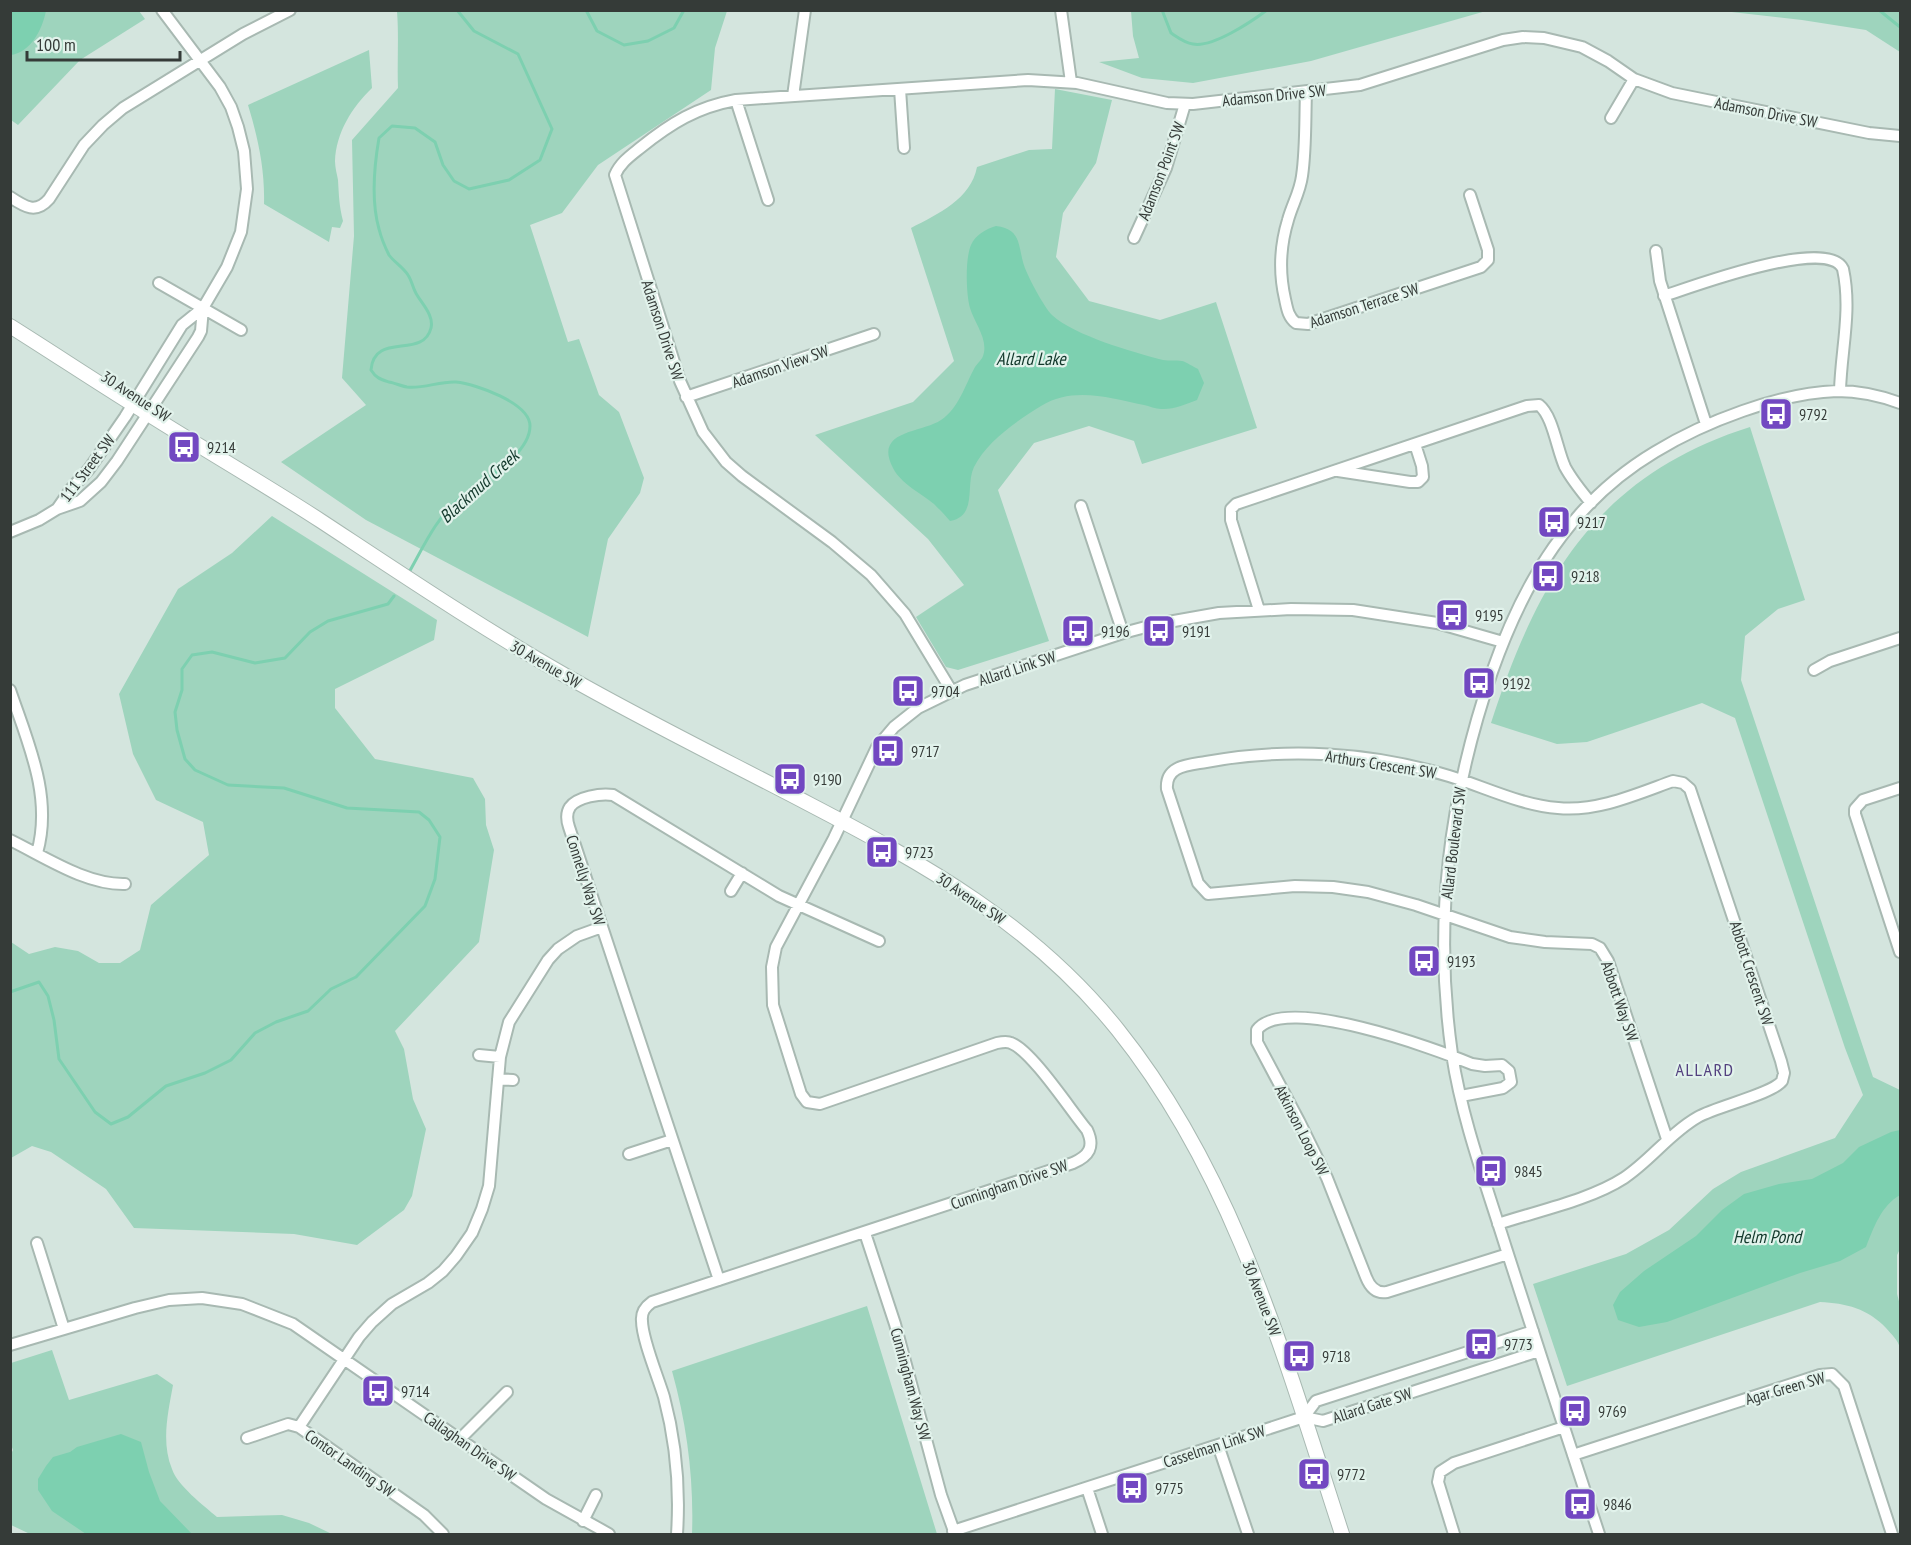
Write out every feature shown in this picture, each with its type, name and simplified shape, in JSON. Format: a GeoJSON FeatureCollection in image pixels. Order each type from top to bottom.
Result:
{"type":"FeatureCollection","features":[{"type":"Feature","properties":{"kind":"main road","name":"30 Avenue SW"},"geometry":{"type":"LineString","coordinates":[[10,315],[135,401]]}},
{"type":"Feature","properties":{"kind":"main road","name":"30 Avenue SW"},"geometry":{"type":"LineString","coordinates":[[10,326],[135,401],[320,520],[365,552],[568,678],[842,821],[941,876],[1008,922],[1047,954],[1077,984],[1144,1064],[1186,1131],[1254,1273],[1274,1325],[1342,1534]]}},
{"type":"Feature","properties":{"kind":"street"},"geometry":{"type":"LineString","coordinates":[[162,10],[226,97],[244,150],[247,189],[241,232],[220,282],[203,309]]}},
{"type":"Feature","properties":{"kind":"street"},"geometry":{"type":"LineString","coordinates":[[10,197],[28,208],[43,206],[77,154],[103,125],[123,108],[243,34],[290,10]]}},
{"type":"Feature","properties":{"kind":"street"},"geometry":{"type":"LineString","coordinates":[[793,96],[805,10]]}},
{"type":"Feature","properties":{"kind":"street"},"geometry":{"type":"LineString","coordinates":[[1061,10],[1071,82]]}},
{"type":"Feature","properties":{"kind":"street","name":"Adamson Drive SW"},"geometry":{"type":"LineString","coordinates":[[951,690],[905,614],[876,580],[849,555],[734,469],[703,432],[686,397],[659,320],[615,175],[624,161],[669,125],[707,106],[736,100],[1028,80],[1071,82],[1152,100],[1185,104],[1306,92],[1360,85],[1492,43],[1523,38],[1558,40],[1582,48],[1608,61],[1634,79],[1672,93],[1869,133],[1900,136]]}},
{"type":"Feature","properties":{"kind":"street"},"geometry":{"type":"LineString","coordinates":[[1611,118],[1634,79]]}},
{"type":"Feature","properties":{"kind":"street"},"geometry":{"type":"LineString","coordinates":[[900,88],[904,148]]}},
{"type":"Feature","properties":{"kind":"street","name":"Adamson Terrace SW"},"geometry":{"type":"LineString","coordinates":[[1306,92],[1302,176],[1283,239],[1281,255],[1281,273],[1287,310],[1290,318],[1296,323],[1308,324],[1481,267],[1488,260],[1488,250],[1470,195]]}},
{"type":"Feature","properties":{"kind":"street"},"geometry":{"type":"LineString","coordinates":[[736,100],[768,200]]}},
{"type":"Feature","properties":{"kind":"street","name":"Adamson Point SW"},"geometry":{"type":"LineString","coordinates":[[1134,238],[1166,168],[1185,104]]}},
{"type":"Feature","properties":{"kind":"street"},"geometry":{"type":"LineString","coordinates":[[1656,251],[1664,296],[1706,424]]}},
{"type":"Feature","properties":{"kind":"street"},"geometry":{"type":"LineString","coordinates":[[1664,296],[1773,262],[1810,259],[1835,262],[1841,265],[1847,317],[1840,391]]}},
{"type":"Feature","properties":{"kind":"street"},"geometry":{"type":"LineString","coordinates":[[159,283],[241,330]]}},
{"type":"Feature","properties":{"kind":"street","name":"111 Street SW"},"geometry":{"type":"LineString","coordinates":[[57,509],[89,469],[182,325],[203,309]]}},
{"type":"Feature","properties":{"kind":"street","name":"111 Street SW"},"geometry":{"type":"LineString","coordinates":[[57,509],[80,501],[101,482],[198,337],[201,331],[203,309]]}},
{"type":"Feature","properties":{"kind":"street","name":"Adamson View SW"},"geometry":{"type":"LineString","coordinates":[[686,397],[874,334]]}},
{"type":"Feature","properties":{"kind":"street","name":"Allard Boulevard SW"},"geometry":{"type":"LineString","coordinates":[[1599,1534],[1498,1224],[1461,1096],[1453,1056],[1445,984],[1444,915],[1450,847],[1460,780],[1478,712],[1517,610],[1551,548],[1591,502],[1620,476],[1672,441],[1706,424],[1772,403],[1840,391],[1900,403]]}},
{"type":"Feature","properties":{"kind":"street"},"geometry":{"type":"LineString","coordinates":[[1259,610],[1232,524],[1231,509],[1239,502],[1527,406],[1539,405],[1546,413],[1565,465],[1576,485],[1591,502]]}},
{"type":"Feature","properties":{"kind":"street"},"geometry":{"type":"LineString","coordinates":[[1335,471],[1418,482],[1423,477],[1423,471],[1415,444]]}},
{"type":"Feature","properties":{"kind":"street"},"geometry":{"type":"LineString","coordinates":[[1080,506],[1124,633]]}},
{"type":"Feature","properties":{"kind":"street"},"geometry":{"type":"LineString","coordinates":[[10,532],[39,520],[57,509]]}},
{"type":"Feature","properties":{"kind":"street","name":"Allard Link SW"},"geometry":{"type":"LineString","coordinates":[[842,821],[866,768],[884,737],[906,716],[951,690],[1124,633],[1187,618],[1259,610],[1322,609],[1385,614],[1437,623],[1503,642]]}},
{"type":"Feature","properties":{"kind":"street"},"geometry":{"type":"LineString","coordinates":[[1814,670],[1830,661],[1900,638]]}},
{"type":"Feature","properties":{"kind":"street"},"geometry":{"type":"LineString","coordinates":[[10,690],[42,794],[42,835],[37,853]]}},
{"type":"Feature","properties":{"kind":"street","name":"Arthurs Crescent SW"},"geometry":{"type":"LineString","coordinates":[[1444,915],[1383,896],[1333,887],[1276,886],[1215,895],[1208,894],[1198,883],[1167,783],[1171,772],[1185,766],[1232,758],[1294,753],[1386,761],[1460,780]]}},
{"type":"Feature","properties":{"kind":"street","name":"Abbott Crescent SW"},"geometry":{"type":"LineString","coordinates":[[1460,780],[1517,800],[1560,808],[1600,805],[1673,782],[1683,783],[1690,789],[1784,1073],[1782,1081],[1776,1087],[1710,1111],[1688,1124],[1667,1139],[1633,1172],[1612,1185],[1592,1194],[1498,1224]]}},
{"type":"Feature","properties":{"kind":"street"},"geometry":{"type":"LineString","coordinates":[[1900,788],[1863,801],[1855,809],[1856,820],[1897,929],[1900,952]]}},
{"type":"Feature","properties":{"kind":"street","name":"Connelly Way SW"},"geometry":{"type":"LineString","coordinates":[[718,1280],[567,820],[569,808],[578,802],[603,794],[613,795],[779,896],[799,904]]}},
{"type":"Feature","properties":{"kind":"street","name":"Cunningham Drive SW"},"geometry":{"type":"LineString","coordinates":[[677,1534],[678,1496],[674,1440],[658,1376],[643,1330],[642,1313],[646,1306],[652,1302],[1079,1160],[1089,1154],[1091,1139],[1087,1130],[1035,1064],[1020,1048],[1006,1042],[997,1043],[820,1104],[807,1102],[798,1088],[773,1005],[771,967],[776,947],[842,821]]}},
{"type":"Feature","properties":{"kind":"street"},"geometry":{"type":"LineString","coordinates":[[10,840],[93,880],[109,884],[125,884]]}},
{"type":"Feature","properties":{"kind":"street"},"geometry":{"type":"LineString","coordinates":[[731,891],[742,873]]}},
{"type":"Feature","properties":{"kind":"street"},"geometry":{"type":"LineString","coordinates":[[799,904],[879,941]]}},
{"type":"Feature","properties":{"kind":"street","name":"Abbott Way SW"},"geometry":{"type":"LineString","coordinates":[[1444,915],[1510,937],[1537,942],[1592,944],[1600,948],[1608,961],[1667,1139]]}},
{"type":"Feature","properties":{"kind":"street"},"geometry":{"type":"LineString","coordinates":[[299,1427],[372,1322],[392,1304],[443,1271],[472,1233],[483,1209],[489,1186],[500,1057],[509,1022],[548,960],[558,949],[569,940],[602,927]]}},
{"type":"Feature","properties":{"kind":"street","name":"Atkinson Loop SW"},"geometry":{"type":"LineString","coordinates":[[1453,1056],[1340,1021],[1306,1018],[1279,1019],[1264,1022],[1257,1030],[1257,1042],[1323,1170],[1366,1277],[1373,1289],[1378,1292],[1387,1292],[1508,1254]]}},
{"type":"Feature","properties":{"kind":"street"},"geometry":{"type":"LineString","coordinates":[[479,1055],[500,1057]]}},
{"type":"Feature","properties":{"kind":"street"},"geometry":{"type":"LineString","coordinates":[[1453,1056],[1479,1066],[1502,1065],[1507,1068],[1511,1076],[1511,1082],[1503,1088],[1461,1096]]}},
{"type":"Feature","properties":{"kind":"street"},"geometry":{"type":"LineString","coordinates":[[498,1078],[513,1080]]}},
{"type":"Feature","properties":{"kind":"street"},"geometry":{"type":"LineString","coordinates":[[629,1154],[672,1140]]}},
{"type":"Feature","properties":{"kind":"street","name":"Cunningham Way SW"},"geometry":{"type":"LineString","coordinates":[[865,1233],[895,1324],[941,1495],[954,1533]]}},
{"type":"Feature","properties":{"kind":"street"},"geometry":{"type":"LineString","coordinates":[[37,1243],[64,1329]]}},
{"type":"Feature","properties":{"kind":"street","name":"Callaghan Drive SW"},"geometry":{"type":"LineString","coordinates":[[10,1345],[153,1303],[184,1298],[218,1299],[242,1304],[293,1324],[546,1499],[609,1534]]}},
{"type":"Feature","properties":{"kind":"street","name":"Allard Gate SW"},"geometry":{"type":"LineString","coordinates":[[1533,1331],[1316,1401],[1304,1417],[1323,1421],[1539,1351]]}},
{"type":"Feature","properties":{"kind":"street","name":"Agar Green SW"},"geometry":{"type":"LineString","coordinates":[[1574,1455],[1820,1375],[1832,1374],[1844,1386],[1892,1534]]}},
{"type":"Feature","properties":{"kind":"street"},"geometry":{"type":"LineString","coordinates":[[460,1439],[507,1392]]}},
{"type":"Feature","properties":{"kind":"street","name":"Casselman Link SW"},"geometry":{"type":"LineString","coordinates":[[954,1533],[1304,1417]]}},
{"type":"Feature","properties":{"kind":"street","name":"Contor Landing SW"},"geometry":{"type":"LineString","coordinates":[[247,1438],[288,1424],[299,1427],[424,1515],[443,1534]]}},
{"type":"Feature","properties":{"kind":"street"},"geometry":{"type":"LineString","coordinates":[[1454,1534],[1438,1482],[1440,1472],[1454,1463],[1564,1426]]}},
{"type":"Feature","properties":{"kind":"street"},"geometry":{"type":"LineString","coordinates":[[1218,1445],[1248,1534]]}},
{"type":"Feature","properties":{"kind":"street"},"geometry":{"type":"LineString","coordinates":[[1087,1488],[1102,1534]]}},
{"type":"Feature","properties":{"kind":"street"},"geometry":{"type":"LineString","coordinates":[[583,1521],[596,1496]]}},
{"type":"Feature","properties":{"kind":"shaded area"},"geometry":{"type":"Polygon","coordinates":[[[1131,10],[1486,11],[1311,61],[1193,83],[1142,78],[1099,62],[1139,58],[1133,36],[1131,10]]]}},
{"type":"Feature","properties":{"kind":"shaded area"},"geometry":{"type":"Polygon","coordinates":[[[10,11],[139,11],[145,19],[80,60],[18,125],[11,120],[10,11]]]}},
{"type":"Feature","properties":{"kind":"shaded area"},"geometry":{"type":"Polygon","coordinates":[[[397,11],[727,11],[715,48],[711,90],[598,165],[562,213],[530,225],[568,342],[579,339],[599,395],[619,412],[644,478],[640,493],[608,539],[588,637],[366,520],[281,462],[366,405],[342,378],[354,236],[352,140],[398,88],[397,11]]]}},
{"type":"Feature","properties":{"kind":"shaded area"},"geometry":{"type":"Polygon","coordinates":[[[1723,11],[1900,11],[1900,52],[1866,30],[1723,11]]]}},
{"type":"Feature","properties":{"kind":"shaded area"},"geometry":{"type":"Polygon","coordinates":[[[369,50],[372,88],[346,121],[338,140],[335,166],[343,221],[340,228],[332,227],[329,242],[264,204],[260,154],[248,105],[369,50]]]}},
{"type":"Feature","properties":{"kind":"shaded area"},"geometry":{"type":"Polygon","coordinates":[[[1055,89],[1112,100],[1096,163],[1063,213],[1056,257],[1089,301],[1160,320],[1216,302],[1257,428],[1142,464],[1134,441],[1089,426],[1034,443],[998,490],[1049,641],[958,670],[946,667],[916,617],[964,585],[928,539],[815,435],[913,402],[954,361],[911,228],[942,211],[961,197],[974,178],[977,167],[1029,150],[1052,149],[1055,89]]]}},
{"type":"Feature","properties":{"kind":"shaded area"},"geometry":{"type":"Polygon","coordinates":[[[1750,427],[1805,600],[1778,609],[1745,636],[1741,680],[1873,1077],[1900,1090],[1900,1249],[1897,1255],[1897,1294],[1900,1305],[1900,1348],[1893,1335],[1872,1316],[1856,1308],[1820,1302],[1567,1386],[1533,1284],[1626,1254],[1669,1230],[1713,1189],[1741,1172],[1835,1138],[1863,1095],[1845,1048],[1735,718],[1702,703],[1587,742],[1557,744],[1491,723],[1509,671],[1530,622],[1554,578],[1581,539],[1614,504],[1652,473],[1697,448],[1750,427]]]}},
{"type":"Feature","properties":{"kind":"shaded area"},"geometry":{"type":"Polygon","coordinates":[[[272,516],[437,620],[434,640],[335,689],[335,708],[375,759],[473,778],[485,799],[486,825],[494,850],[479,942],[395,1031],[404,1049],[413,1099],[426,1129],[412,1196],[404,1210],[357,1245],[294,1234],[134,1228],[106,1189],[51,1152],[32,1146],[11,1158],[11,942],[29,954],[55,947],[78,951],[99,963],[120,963],[140,950],[151,905],[209,855],[203,822],[156,800],[133,754],[119,694],[178,589],[232,553],[272,516]]]}},
{"type":"Feature","properties":{"kind":"shaded area"},"geometry":{"type":"Polygon","coordinates":[[[867,1306],[937,1534],[692,1534],[692,1493],[688,1452],[682,1412],[672,1371],[867,1306]]]}},
{"type":"Feature","properties":{"kind":"shaded area"},"geometry":{"type":"Polygon","coordinates":[[[52,1350],[69,1400],[157,1374],[173,1385],[166,1438],[172,1469],[185,1488],[217,1517],[282,1515],[309,1523],[332,1534],[30,1534],[11,1525],[10,1456],[13,1450],[10,1442],[11,1363],[52,1350]]]}},
{"type":"Feature","properties":{"kind":"water"},"geometry":{"type":"Polygon","coordinates":[[[11,10],[46,11],[35,39],[24,50],[11,55],[11,10]]]}},
{"type":"Feature","properties":{"kind":"water","name":"Allard Lake"},"geometry":{"type":"Polygon","coordinates":[[[996,226],[1010,230],[1017,238],[1023,262],[1040,298],[1052,315],[1062,323],[1089,336],[1136,353],[1163,360],[1186,362],[1198,369],[1204,383],[1197,400],[1170,409],[1157,409],[1092,395],[1066,396],[1041,406],[1013,425],[987,449],[974,467],[968,506],[959,518],[950,521],[934,504],[906,484],[897,474],[889,456],[889,446],[902,435],[933,424],[947,415],[957,403],[982,357],[983,337],[969,302],[968,259],[975,238],[996,226]]]}},
{"type":"Feature","properties":{"kind":"water","name":"Helm Pond"},"geometry":{"type":"Polygon","coordinates":[[[1900,1130],[1900,1195],[1883,1211],[1866,1247],[1840,1261],[1800,1273],[1667,1322],[1639,1327],[1618,1320],[1613,1305],[1620,1292],[1644,1271],[1696,1236],[1722,1210],[1744,1194],[1779,1184],[1812,1179],[1843,1163],[1859,1147],[1900,1130]]]}},
{"type":"Feature","properties":{"kind":"water"},"geometry":{"type":"Polygon","coordinates":[[[121,1434],[141,1442],[160,1501],[192,1534],[86,1534],[52,1511],[38,1490],[38,1479],[53,1457],[121,1434]]]}},
{"type":"Feature","properties":{"kind":"waterway","name":"Blackmud Creek"},"geometry":{"type":"LineString","coordinates":[[408,574],[430,534],[443,516],[459,499],[513,458],[528,437],[530,426],[528,418],[512,402],[476,386],[456,382],[407,387],[381,379],[371,370],[374,358],[381,351],[419,343],[426,337],[432,324],[409,277],[389,255],[376,218],[374,196],[379,138],[392,126],[415,128],[435,142],[443,165],[454,181],[469,189],[509,180],[540,160],[552,129],[518,54],[474,31],[457,10]]}},
{"type":"Feature","properties":{"kind":"waterway","name":"Blackmud Creek"},"geometry":{"type":"LineString","coordinates":[[586,10],[597,31],[624,45],[648,41],[674,28],[684,10]]}},
{"type":"Feature","properties":{"kind":"waterway","name":"Blackmud Creek"},"geometry":{"type":"LineString","coordinates":[[1162,10],[1171,33],[1193,44],[1221,38],[1267,10]]}},
{"type":"Feature","properties":{"kind":"waterway","name":"Blackmud Creek"},"geometry":{"type":"LineString","coordinates":[[1879,10],[1900,27]]}},
{"type":"Feature","properties":{"kind":"waterway","name":"Blackmud Creek"},"geometry":{"type":"LineString","coordinates":[[10,992],[39,982],[48,996],[59,1059],[95,1112],[111,1124],[128,1117],[166,1086],[205,1073],[231,1060],[255,1033],[276,1022],[308,1011],[331,989],[356,977],[425,906],[435,879],[440,837],[429,820],[419,812],[347,808],[284,788],[228,785],[195,770],[185,759],[175,712],[182,690],[182,669],[192,655],[212,652],[255,663],[285,658],[310,632],[328,621],[388,604],[394,596]]}},
{"type":"Feature","properties":{"kind":"place","name":"9792"},"geometry":{"type":"Point","coordinates":[1776,414]}},
{"type":"Feature","properties":{"kind":"place","name":"9214"},"geometry":{"type":"Point","coordinates":[184,447]}},
{"type":"Feature","properties":{"kind":"place","name":"9217"},"geometry":{"type":"Point","coordinates":[1554,522]}},
{"type":"Feature","properties":{"kind":"place","name":"9218"},"geometry":{"type":"Point","coordinates":[1548,576]}},
{"type":"Feature","properties":{"kind":"place","name":"9195"},"geometry":{"type":"Point","coordinates":[1452,615]}},
{"type":"Feature","properties":{"kind":"place","name":"9196"},"geometry":{"type":"Point","coordinates":[1078,631]}},
{"type":"Feature","properties":{"kind":"place","name":"9191"},"geometry":{"type":"Point","coordinates":[1159,631]}},
{"type":"Feature","properties":{"kind":"place","name":"9192"},"geometry":{"type":"Point","coordinates":[1479,683]}},
{"type":"Feature","properties":{"kind":"place","name":"9704"},"geometry":{"type":"Point","coordinates":[908,691]}},
{"type":"Feature","properties":{"kind":"place","name":"9717"},"geometry":{"type":"Point","coordinates":[888,751]}},
{"type":"Feature","properties":{"kind":"place","name":"9190"},"geometry":{"type":"Point","coordinates":[790,779]}},
{"type":"Feature","properties":{"kind":"place","name":"9723"},"geometry":{"type":"Point","coordinates":[882,852]}},
{"type":"Feature","properties":{"kind":"place","name":"9193"},"geometry":{"type":"Point","coordinates":[1424,961]}},
{"type":"Feature","properties":{"kind":"place","name":"9845"},"geometry":{"type":"Point","coordinates":[1491,1171]}},
{"type":"Feature","properties":{"kind":"place","name":"9773"},"geometry":{"type":"Point","coordinates":[1481,1344]}},
{"type":"Feature","properties":{"kind":"place","name":"9718"},"geometry":{"type":"Point","coordinates":[1299,1356]}},
{"type":"Feature","properties":{"kind":"place","name":"9714"},"geometry":{"type":"Point","coordinates":[378,1391]}},
{"type":"Feature","properties":{"kind":"place","name":"9769"},"geometry":{"type":"Point","coordinates":[1575,1411]}},
{"type":"Feature","properties":{"kind":"place","name":"9772"},"geometry":{"type":"Point","coordinates":[1314,1474]}},
{"type":"Feature","properties":{"kind":"place","name":"9775"},"geometry":{"type":"Point","coordinates":[1132,1488]}},
{"type":"Feature","properties":{"kind":"place","name":"9846"},"geometry":{"type":"Point","coordinates":[1580,1504]}},
{"type":"Feature","properties":{"kind":"district","name":"ALLARD"},"geometry":{"type":"Point","coordinates":[1705,1069]}}]}
